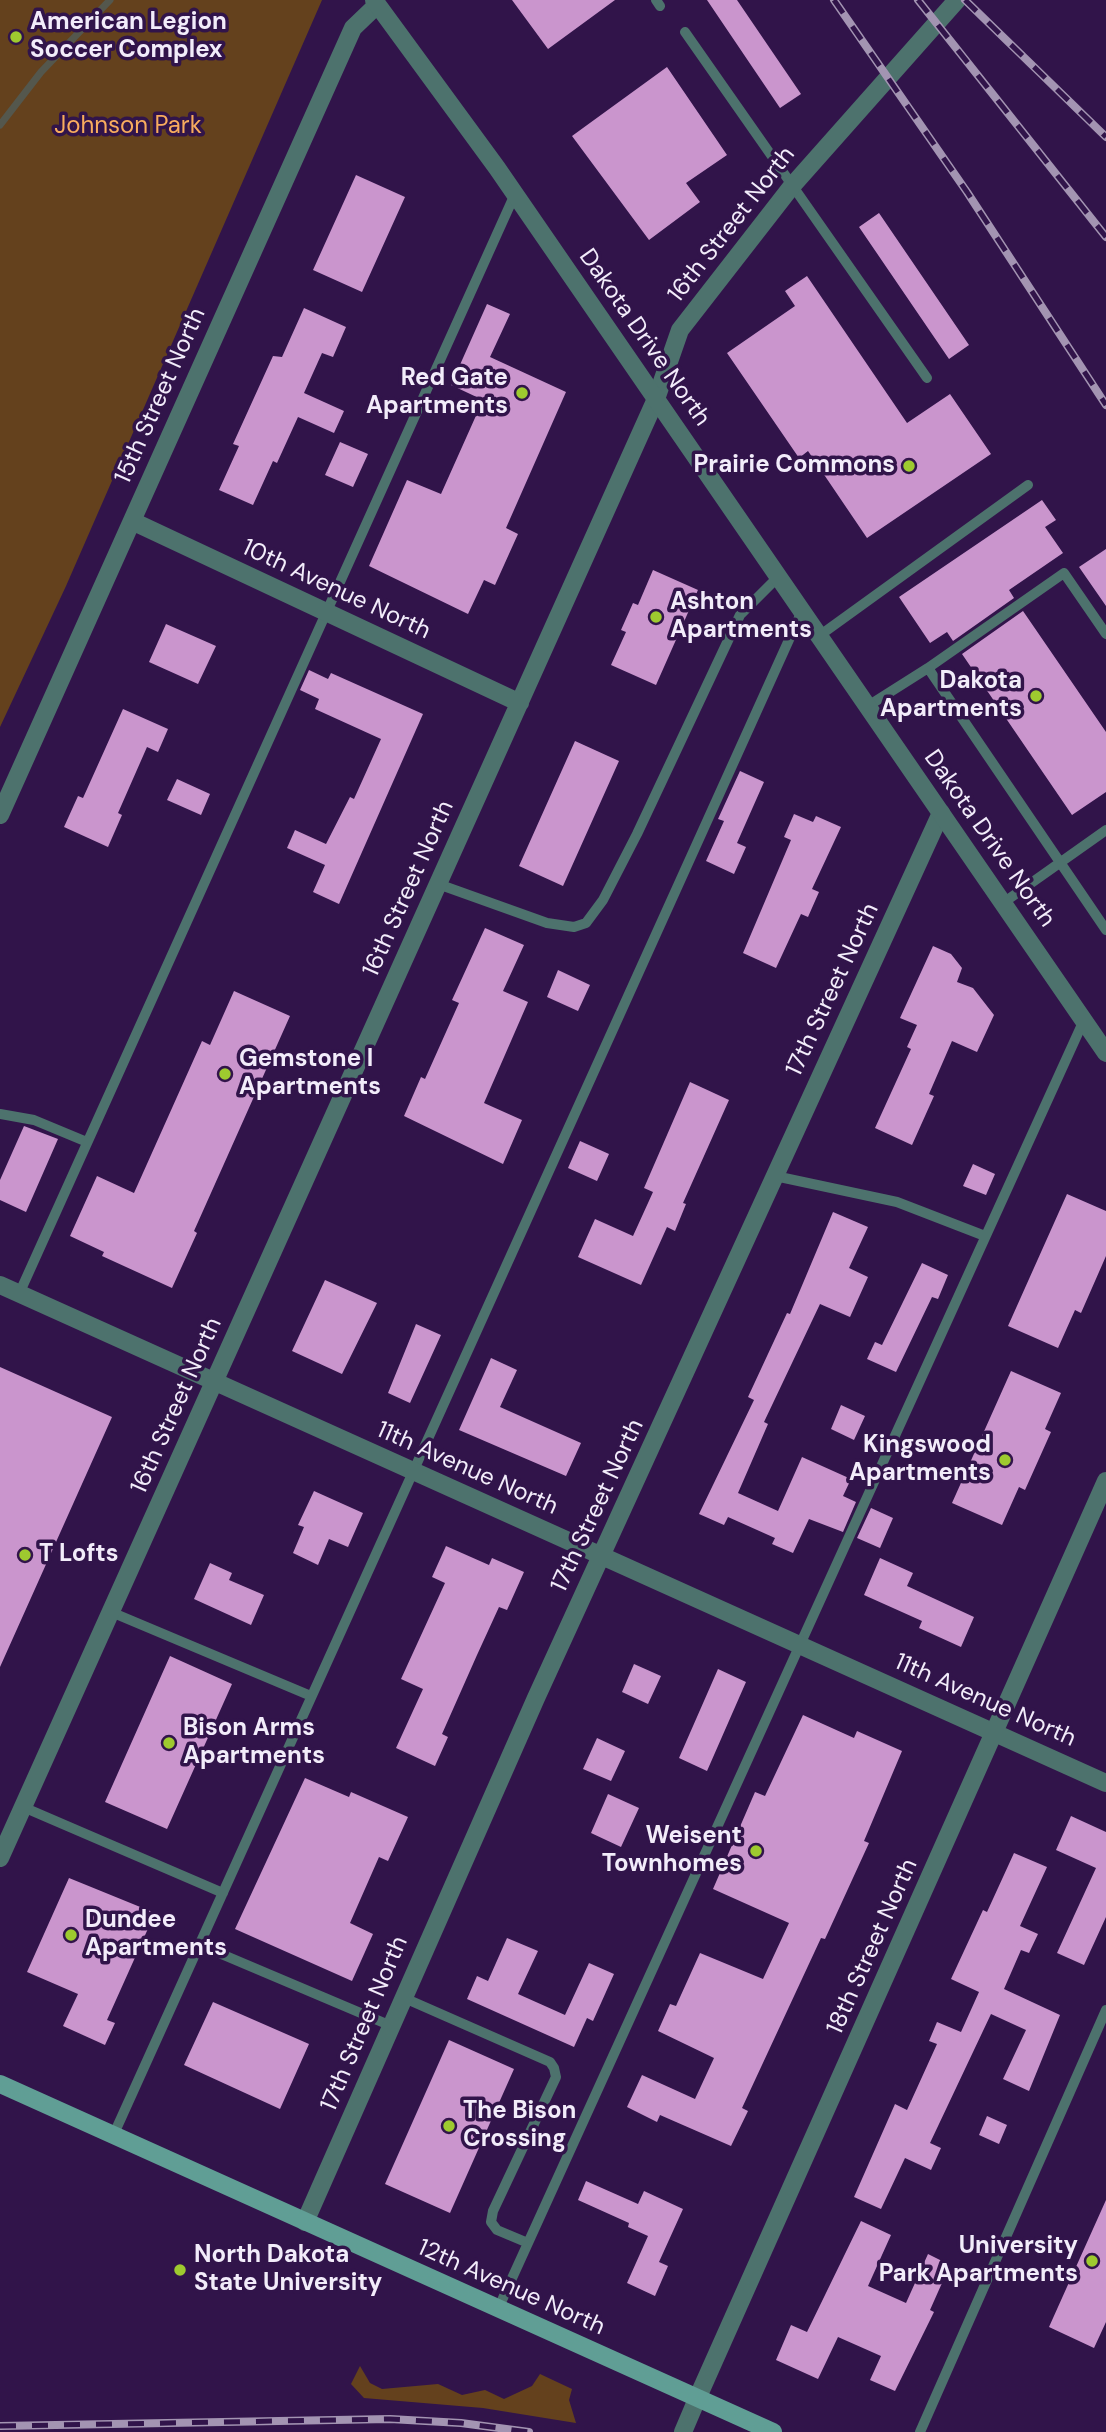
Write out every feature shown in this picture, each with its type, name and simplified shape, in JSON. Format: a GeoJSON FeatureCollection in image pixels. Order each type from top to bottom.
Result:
{"type":"FeatureCollection","features":[{"type":"Feature","properties":{"kind":"main road","name":"12th Avenue North"},"geometry":{"type":"LineString","coordinates":[[0,2084],[774,2432]]}},
{"type":"Feature","properties":{"kind":"street","name":"16th Street North"},"geometry":{"type":"LineString","coordinates":[[0,1858],[656,399],[680,330],[792,186],[957,0]]}},
{"type":"Feature","properties":{"kind":"street","name":"Dakota Drive North"},"geometry":{"type":"LineString","coordinates":[[375,2],[515,194],[1106,1053]]}},
{"type":"Feature","properties":{"kind":"street","name":"15th Street North"},"geometry":{"type":"LineString","coordinates":[[0,815],[353,28],[375,2]]}},
{"type":"Feature","properties":{"kind":"street","name":"10th Avenue North"},"geometry":{"type":"LineString","coordinates":[[132,521],[520,703]]}},
{"type":"Feature","properties":{"kind":"street","name":"17th Street North"},"geometry":{"type":"LineString","coordinates":[[305,2222],[389,2025],[941,813]]}},
{"type":"Feature","properties":{"kind":"street","name":"11th Avenue North"},"geometry":{"type":"LineString","coordinates":[[0,1285],[1106,1783]]}},
{"type":"Feature","properties":{"kind":"street","name":"18th Street North"},"geometry":{"type":"LineString","coordinates":[[683,2432],[1106,1481]]}},
{"type":"Feature","properties":{"kind":"lane"},"geometry":{"type":"LineString","coordinates":[[685,32],[927,378]]}},
{"type":"Feature","properties":{"kind":"lane"},"geometry":{"type":"LineString","coordinates":[[19,1294],[515,194]]}},
{"type":"Feature","properties":{"kind":"lane"},"geometry":{"type":"LineString","coordinates":[[819,636],[1028,485]]}},
{"type":"Feature","properties":{"kind":"lane"},"geometry":{"type":"LineString","coordinates":[[868,706],[928,668],[1064,573],[1106,634]]}},
{"type":"Feature","properties":{"kind":"lane"},"geometry":{"type":"LineString","coordinates":[[438,884],[547,923],[574,927],[586,923],[603,900],[637,834],[740,615],[778,577]]}},
{"type":"Feature","properties":{"kind":"lane"},"geometry":{"type":"LineString","coordinates":[[113,2136],[802,611]]}},
{"type":"Feature","properties":{"kind":"lane"},"geometry":{"type":"LineString","coordinates":[[928,668],[1106,930]]}},
{"type":"Feature","properties":{"kind":"lane"},"geometry":{"type":"LineString","coordinates":[[1003,903],[1106,831]]}},
{"type":"Feature","properties":{"kind":"lane"},"geometry":{"type":"LineString","coordinates":[[498,2309],[1084,1020]]}},
{"type":"Feature","properties":{"kind":"lane"},"geometry":{"type":"LineString","coordinates":[[0,1115],[34,1119],[87,1142]]}},
{"type":"Feature","properties":{"kind":"lane"},"geometry":{"type":"LineString","coordinates":[[775,1176],[897,1202],[985,1236]]}},
{"type":"Feature","properties":{"kind":"lane"},"geometry":{"type":"LineString","coordinates":[[111,1612],[311,1696]]}},
{"type":"Feature","properties":{"kind":"lane"},"geometry":{"type":"LineString","coordinates":[[23,1807],[223,1893]]}},
{"type":"Feature","properties":{"kind":"lane"},"geometry":{"type":"LineString","coordinates":[[200,1945],[389,2025]]}},
{"type":"Feature","properties":{"kind":"lane"},"geometry":{"type":"LineString","coordinates":[[402,1997],[550,2062],[554,2068],[556,2077],[493,2211],[491,2222],[497,2230],[528,2243]]}},
{"type":"Feature","properties":{"kind":"lane"},"geometry":{"type":"LineString","coordinates":[[920,2432],[1106,2010]]}},
{"type":"Feature","properties":{"kind":"green space","name":"Johnson Park"},"geometry":{"type":"Polygon","coordinates":[[[0,0],[322,0],[66,586],[0,727],[0,0]]]}},
{"type":"Feature","properties":{"kind":"green space"},"geometry":{"type":"Polygon","coordinates":[[[360,2366],[370,2383],[382,2389],[438,2384],[462,2395],[485,2390],[504,2399],[532,2386],[540,2374],[572,2389],[569,2400],[576,2423],[483,2408],[364,2398],[351,2384],[360,2366]]]}},
{"type":"Feature","properties":{"kind":"building"},"geometry":{"type":"Polygon","coordinates":[[[512,0],[615,0],[548,49],[512,0]]]}},
{"type":"Feature","properties":{"kind":"building"},"geometry":{"type":"Polygon","coordinates":[[[707,0],[737,0],[801,94],[780,108],[707,0]]]}},
{"type":"Feature","properties":{"kind":"building"},"geometry":{"type":"Polygon","coordinates":[[[667,67],[727,155],[686,183],[700,202],[649,240],[572,136],[667,67]]]}},
{"type":"Feature","properties":{"kind":"building"},"geometry":{"type":"Polygon","coordinates":[[[356,175],[405,197],[362,292],[313,270],[356,175]]]}},
{"type":"Feature","properties":{"kind":"building"},"geometry":{"type":"Polygon","coordinates":[[[879,213],[969,345],[949,359],[859,227],[879,213]]]}},
{"type":"Feature","properties":{"kind":"building"},"geometry":{"type":"Polygon","coordinates":[[[807,276],[907,423],[950,394],[991,454],[867,538],[808,451],[799,458],[727,353],[795,306],[785,291],[807,276]]]}},
{"type":"Feature","properties":{"kind":"building"},"geometry":{"type":"Polygon","coordinates":[[[487,304],[510,314],[490,357],[566,392],[506,528],[518,534],[495,585],[484,580],[468,614],[369,566],[407,480],[441,494],[483,400],[451,385],[487,304]]]}},
{"type":"Feature","properties":{"kind":"building"},"geometry":{"type":"Polygon","coordinates":[[[304,308],[346,327],[333,357],[322,353],[304,393],[344,411],[334,433],[298,417],[277,463],[273,461],[253,505],[219,490],[239,446],[233,444],[273,356],[282,357],[304,308]]]}},
{"type":"Feature","properties":{"kind":"building"},"geometry":{"type":"Polygon","coordinates":[[[340,442],[368,454],[353,487],[325,475],[340,442]]]}},
{"type":"Feature","properties":{"kind":"building"},"geometry":{"type":"Polygon","coordinates":[[[1042,500],[1056,520],[1045,527],[1063,553],[1009,590],[1014,598],[953,641],[947,632],[930,643],[899,597],[1042,500]]]}},
{"type":"Feature","properties":{"kind":"building"},"geometry":{"type":"Polygon","coordinates":[[[1106,549],[1106,606],[1079,567],[1106,549]]]}},
{"type":"Feature","properties":{"kind":"building","name":"Ashton Apartments"},"geometry":{"type":"Polygon","coordinates":[[[653,570],[698,590],[656,685],[611,665],[626,632],[621,630],[633,603],[638,605],[653,570]]]}},
{"type":"Feature","properties":{"kind":"building","name":"Dakota Apartments"},"geometry":{"type":"Polygon","coordinates":[[[1023,611],[1106,732],[1106,792],[1072,815],[962,654],[1023,611]]]}},
{"type":"Feature","properties":{"kind":"building"},"geometry":{"type":"Polygon","coordinates":[[[166,624],[216,646],[198,684],[149,662],[166,624]]]}},
{"type":"Feature","properties":{"kind":"building"},"geometry":{"type":"Polygon","coordinates":[[[309,670],[328,679],[331,673],[423,714],[339,904],[313,892],[325,865],[287,848],[295,830],[326,844],[350,797],[354,799],[381,739],[315,709],[319,699],[300,690],[309,670]]]}},
{"type":"Feature","properties":{"kind":"building"},"geometry":{"type":"Polygon","coordinates":[[[123,709],[168,729],[158,752],[147,747],[118,813],[122,815],[108,847],[64,827],[78,796],[83,798],[123,709]]]}},
{"type":"Feature","properties":{"kind":"building"},"geometry":{"type":"Polygon","coordinates":[[[575,741],[619,761],[563,886],[519,866],[575,741]]]}},
{"type":"Feature","properties":{"kind":"building"},"geometry":{"type":"Polygon","coordinates":[[[740,771],[764,782],[737,843],[746,847],[734,874],[706,861],[724,821],[718,819],[740,771]]]}},
{"type":"Feature","properties":{"kind":"building"},"geometry":{"type":"Polygon","coordinates":[[[177,779],[210,794],[201,815],[167,800],[177,779]]]}},
{"type":"Feature","properties":{"kind":"building"},"geometry":{"type":"Polygon","coordinates":[[[794,814],[813,822],[816,816],[841,827],[812,889],[819,892],[808,917],[801,914],[776,968],[743,953],[791,840],[784,837],[794,814]]]}},
{"type":"Feature","properties":{"kind":"building"},"geometry":{"type":"Polygon","coordinates":[[[485,928],[524,945],[503,991],[528,1002],[484,1103],[522,1120],[503,1164],[404,1116],[421,1077],[425,1079],[459,1003],[452,1000],[485,928]]]}},
{"type":"Feature","properties":{"kind":"building"},"geometry":{"type":"Polygon","coordinates":[[[933,946],[951,954],[962,968],[957,982],[973,988],[994,1015],[977,1052],[952,1041],[929,1094],[934,1096],[912,1145],[875,1128],[911,1049],[907,1047],[917,1025],[900,1018],[933,946]]]}},
{"type":"Feature","properties":{"kind":"building"},"geometry":{"type":"Polygon","coordinates":[[[558,970],[590,985],[578,1011],[547,997],[558,970]]]}},
{"type":"Feature","properties":{"kind":"building"},"geometry":{"type":"Polygon","coordinates":[[[234,991],[290,1016],[194,1231],[197,1233],[172,1288],[102,1256],[104,1252],[70,1236],[97,1176],[134,1193],[202,1041],[210,1045],[234,991]]]}},
{"type":"Feature","properties":{"kind":"building"},"geometry":{"type":"Polygon","coordinates":[[[690,1082],[729,1100],[683,1203],[686,1204],[675,1231],[667,1227],[641,1285],[578,1257],[595,1219],[633,1236],[653,1192],[644,1188],[690,1082]]]}},
{"type":"Feature","properties":{"kind":"building"},"geometry":{"type":"Polygon","coordinates":[[[24,1126],[58,1139],[26,1212],[0,1200],[0,1180],[24,1126]]]}},
{"type":"Feature","properties":{"kind":"building"},"geometry":{"type":"Polygon","coordinates":[[[580,1141],[609,1154],[597,1181],[568,1168],[580,1141]]]}},
{"type":"Feature","properties":{"kind":"building"},"geometry":{"type":"Polygon","coordinates":[[[973,1164],[995,1174],[986,1195],[963,1186],[973,1164]]]}},
{"type":"Feature","properties":{"kind":"building"},"geometry":{"type":"Polygon","coordinates":[[[1067,1194],[1106,1211],[1106,1256],[1081,1313],[1075,1310],[1058,1348],[1008,1326],[1067,1194]]]}},
{"type":"Feature","properties":{"kind":"building"},"geometry":{"type":"Polygon","coordinates":[[[833,1212],[868,1227],[849,1268],[868,1277],[850,1317],[820,1304],[764,1422],[768,1424],[738,1493],[778,1511],[802,1457],[851,1479],[843,1496],[856,1502],[843,1532],[809,1519],[793,1553],[772,1544],[775,1538],[728,1517],[724,1525],[699,1514],[754,1400],[748,1397],[787,1313],[790,1314],[833,1212]]]}},
{"type":"Feature","properties":{"kind":"building"},"geometry":{"type":"Polygon","coordinates":[[[922,1263],[948,1275],[938,1299],[932,1297],[896,1372],[867,1359],[875,1342],[882,1345],[922,1263]]]}},
{"type":"Feature","properties":{"kind":"building"},"geometry":{"type":"Polygon","coordinates":[[[325,1280],[377,1303],[342,1374],[292,1351],[325,1280]]]}},
{"type":"Feature","properties":{"kind":"building"},"geometry":{"type":"Polygon","coordinates":[[[416,1324],[441,1335],[410,1403],[388,1393],[416,1324]]]}},
{"type":"Feature","properties":{"kind":"building"},"geometry":{"type":"Polygon","coordinates":[[[491,1358],[517,1370],[500,1407],[581,1443],[566,1476],[459,1430],[491,1358]]]}},
{"type":"Feature","properties":{"kind":"building","name":"T Lofts"},"geometry":{"type":"Polygon","coordinates":[[[0,1367],[112,1417],[0,1667],[0,1367]]]}},
{"type":"Feature","properties":{"kind":"building","name":"Kingswood Apartments"},"geometry":{"type":"Polygon","coordinates":[[[1011,1371],[1061,1393],[1045,1429],[1051,1432],[1025,1490],[1019,1487],[1002,1525],[952,1503],[1011,1371]]]}},
{"type":"Feature","properties":{"kind":"building"},"geometry":{"type":"Polygon","coordinates":[[[841,1405],[865,1416],[854,1440],[831,1429],[841,1405]]]}},
{"type":"Feature","properties":{"kind":"building"},"geometry":{"type":"Polygon","coordinates":[[[314,1491],[363,1513],[348,1547],[329,1539],[318,1565],[293,1553],[304,1527],[298,1525],[314,1491]]]}},
{"type":"Feature","properties":{"kind":"building"},"geometry":{"type":"Polygon","coordinates":[[[871,1508],[893,1518],[880,1548],[857,1538],[871,1508]]]}},
{"type":"Feature","properties":{"kind":"building"},"geometry":{"type":"Polygon","coordinates":[[[446,1546],[489,1565],[492,1558],[524,1572],[507,1610],[499,1607],[442,1734],[448,1737],[435,1766],[396,1748],[423,1689],[401,1679],[445,1583],[432,1577],[446,1546]]]}},
{"type":"Feature","properties":{"kind":"building"},"geometry":{"type":"Polygon","coordinates":[[[880,1558],[913,1573],[907,1586],[974,1617],[961,1647],[919,1628],[922,1621],[864,1595],[880,1558]]]}},
{"type":"Feature","properties":{"kind":"building"},"geometry":{"type":"Polygon","coordinates":[[[210,1563],[232,1573],[229,1580],[264,1595],[251,1625],[194,1599],[210,1563]]]}},
{"type":"Feature","properties":{"kind":"building","name":"Bison Arms Apartments"},"geometry":{"type":"Polygon","coordinates":[[[170,1656],[232,1684],[167,1829],[105,1802],[170,1656]]]}},
{"type":"Feature","properties":{"kind":"building"},"geometry":{"type":"Polygon","coordinates":[[[634,1664],[661,1676],[648,1704],[622,1692],[634,1664]]]}},
{"type":"Feature","properties":{"kind":"building"},"geometry":{"type":"Polygon","coordinates":[[[718,1669],[746,1682],[707,1771],[679,1758],[718,1669]]]}},
{"type":"Feature","properties":{"kind":"building"},"geometry":{"type":"Polygon","coordinates":[[[803,1715],[854,1738],[857,1731],[902,1751],[864,1841],[869,1843],[825,1939],[821,1938],[742,2108],[748,2111],[731,2146],[660,2115],[657,2122],[627,2107],[642,2075],[695,2099],[714,2058],[658,2031],[670,2004],[676,2006],[700,1953],[763,1979],[789,1923],[713,1889],[755,1792],[765,1796],[803,1715]]]}},
{"type":"Feature","properties":{"kind":"building"},"geometry":{"type":"Polygon","coordinates":[[[597,1738],[625,1751],[611,1781],[583,1769],[597,1738]]]}},
{"type":"Feature","properties":{"kind":"building"},"geometry":{"type":"Polygon","coordinates":[[[305,1778],[349,1797],[351,1792],[408,1817],[388,1861],[379,1857],[350,1923],[373,1934],[352,1981],[235,1929],[305,1778]]]}},
{"type":"Feature","properties":{"kind":"building"},"geometry":{"type":"Polygon","coordinates":[[[608,1794],[639,1808],[621,1847],[591,1833],[608,1794]]]}},
{"type":"Feature","properties":{"kind":"building"},"geometry":{"type":"Polygon","coordinates":[[[1071,1816],[1106,1832],[1106,1917],[1084,1965],[1057,1953],[1096,1868],[1056,1850],[1071,1816]]]}},
{"type":"Feature","properties":{"kind":"building"},"geometry":{"type":"Polygon","coordinates":[[[1014,1853],[1047,1867],[1020,1926],[1038,1934],[1029,1953],[1021,1950],[1004,1989],[1060,2015],[1029,2091],[1003,2079],[1026,2030],[991,2014],[930,2143],[941,2148],[931,2170],[905,2158],[881,2209],[854,2197],[895,2104],[907,2110],[937,2044],[929,2041],[937,2022],[961,2032],[979,1992],[951,1979],[983,1910],[987,1912],[1014,1853]]]}},
{"type":"Feature","properties":{"kind":"building"},"geometry":{"type":"Polygon","coordinates":[[[69,1878],[155,1913],[107,2020],[115,2023],[105,2045],[63,2026],[78,1994],[27,1972],[69,1878]]]}},
{"type":"Feature","properties":{"kind":"building"},"geometry":{"type":"Polygon","coordinates":[[[507,1938],[538,1951],[518,1994],[565,2015],[589,1963],[614,1974],[593,2021],[587,2018],[574,2047],[467,1999],[477,1976],[488,1981],[507,1938]]]}},
{"type":"Feature","properties":{"kind":"building"},"geometry":{"type":"Polygon","coordinates":[[[213,2002],[309,2044],[280,2109],[184,2065],[213,2002]]]}},
{"type":"Feature","properties":{"kind":"building","name":"The Bison Crossing"},"geometry":{"type":"Polygon","coordinates":[[[449,2040],[514,2069],[450,2213],[385,2184],[449,2040]]]}},
{"type":"Feature","properties":{"kind":"building"},"geometry":{"type":"Polygon","coordinates":[[[987,2116],[1007,2125],[999,2144],[979,2135],[987,2116]]]}},
{"type":"Feature","properties":{"kind":"building"},"geometry":{"type":"Polygon","coordinates":[[[586,2181],[638,2204],[644,2191],[683,2209],[659,2262],[668,2266],[655,2296],[627,2283],[648,2236],[628,2227],[629,2223],[578,2200],[586,2181]]]}},
{"type":"Feature","properties":{"kind":"building","name":"University Park Apartments"},"geometry":{"type":"Polygon","coordinates":[[[1106,2200],[1106,2322],[1094,2348],[1049,2327],[1106,2200]]]}},
{"type":"Feature","properties":{"kind":"building"},"geometry":{"type":"Polygon","coordinates":[[[861,2221],[891,2235],[868,2286],[906,2303],[928,2254],[950,2265],[930,2310],[934,2312],[895,2391],[870,2380],[881,2356],[838,2337],[818,2379],[776,2360],[791,2325],[807,2332],[861,2221]]]}},
{"type":"Feature","properties":{"kind":"waterway"},"geometry":{"type":"LineString","coordinates":[[0,125],[41,72],[110,0]]}},
{"type":"Feature","properties":{"kind":"railway"},"geometry":{"type":"LineString","coordinates":[[834,0],[967,192],[1106,405]]}},
{"type":"Feature","properties":{"kind":"railway"},"geometry":{"type":"LineString","coordinates":[[918,0],[1106,237]]}},
{"type":"Feature","properties":{"kind":"railway"},"geometry":{"type":"LineString","coordinates":[[965,0],[1106,137]]}},
{"type":"Feature","properties":{"kind":"railway"},"geometry":{"type":"LineString","coordinates":[[0,2426],[390,2419],[461,2423],[529,2432]]}},
{"type":"Feature","properties":{"kind":"place","name":"American Legion Soccer Complex"},"geometry":{"type":"Point","coordinates":[16,37]}},
{"type":"Feature","properties":{"kind":"place","name":"Red Gate Apartments"},"geometry":{"type":"Point","coordinates":[522,393]}},
{"type":"Feature","properties":{"kind":"place","name":"Prairie Commons"},"geometry":{"type":"Point","coordinates":[909,466]}},
{"type":"Feature","properties":{"kind":"place","name":"Ashton Apartments"},"geometry":{"type":"Point","coordinates":[656,617]}},
{"type":"Feature","properties":{"kind":"place","name":"Dakota Apartments"},"geometry":{"type":"Point","coordinates":[1036,696]}},
{"type":"Feature","properties":{"kind":"place","name":"Gemstone I Apartments"},"geometry":{"type":"Point","coordinates":[225,1074]}},
{"type":"Feature","properties":{"kind":"place","name":"Kingswood Apartments"},"geometry":{"type":"Point","coordinates":[1005,1460]}},
{"type":"Feature","properties":{"kind":"place","name":"T Lofts"},"geometry":{"type":"Point","coordinates":[25,1555]}},
{"type":"Feature","properties":{"kind":"place","name":"Bison Arms Apartments"},"geometry":{"type":"Point","coordinates":[169,1743]}},
{"type":"Feature","properties":{"kind":"place","name":"Weisent Townhomes"},"geometry":{"type":"Point","coordinates":[756,1851]}},
{"type":"Feature","properties":{"kind":"place","name":"Dundee Apartments"},"geometry":{"type":"Point","coordinates":[71,1935]}},
{"type":"Feature","properties":{"kind":"place","name":"The Bison Crossing"},"geometry":{"type":"Point","coordinates":[449,2126]}},
{"type":"Feature","properties":{"kind":"place","name":"University Park Apartments"},"geometry":{"type":"Point","coordinates":[1092,2261]}},
{"type":"Feature","properties":{"kind":"place","name":"North Dakota State University"},"geometry":{"type":"Point","coordinates":[180,2270]}}]}
